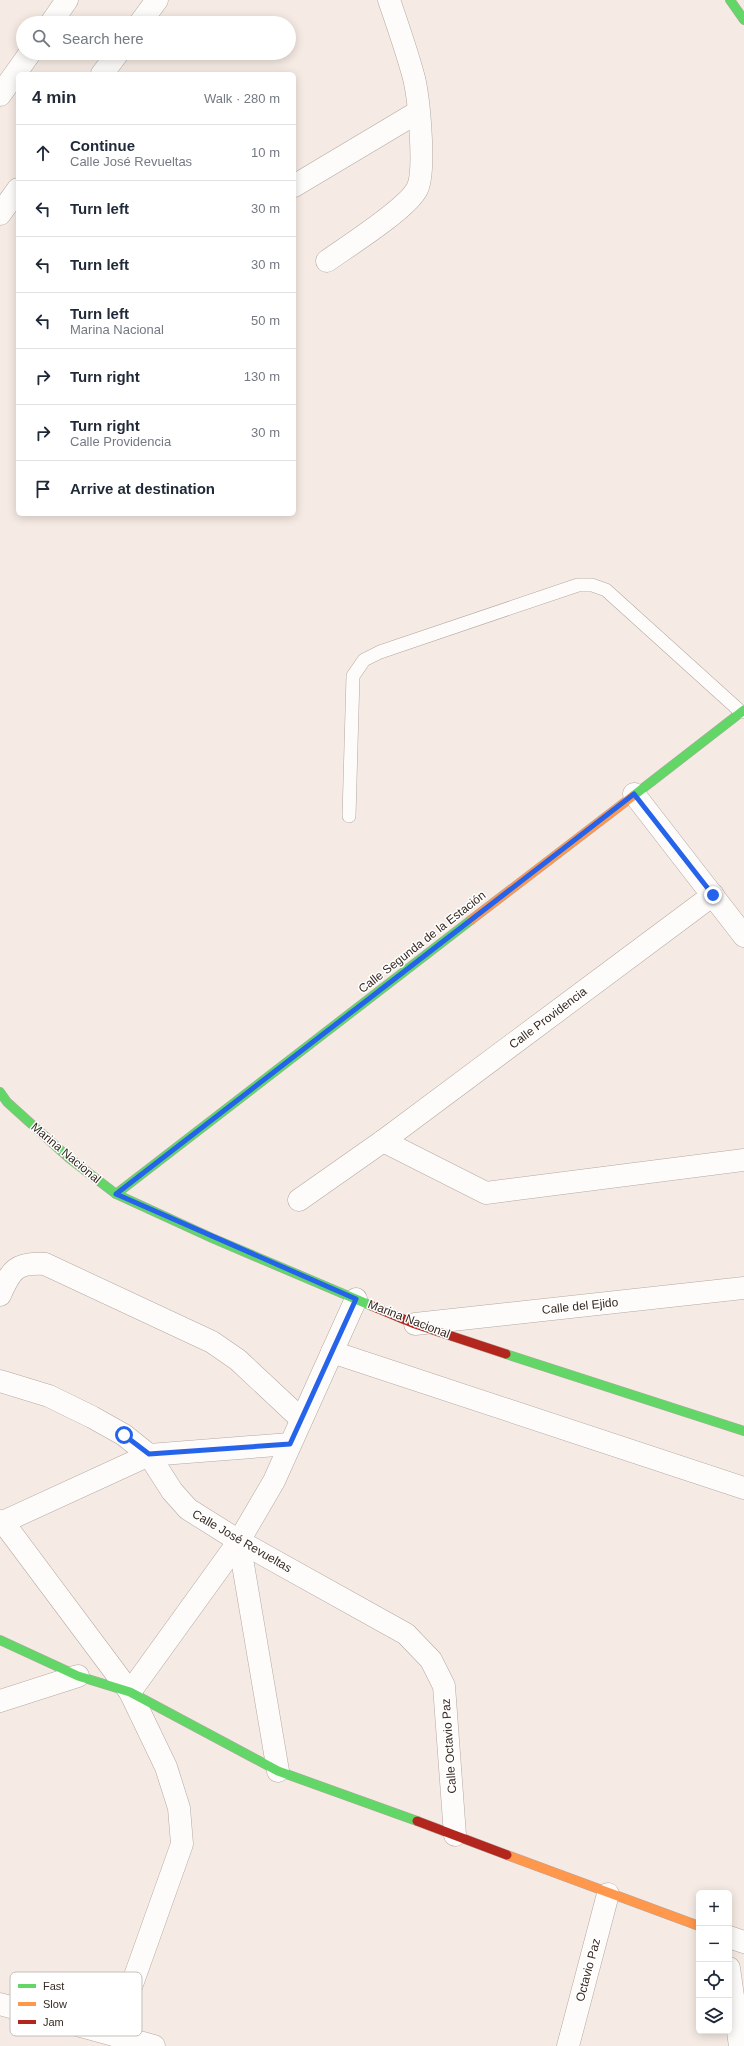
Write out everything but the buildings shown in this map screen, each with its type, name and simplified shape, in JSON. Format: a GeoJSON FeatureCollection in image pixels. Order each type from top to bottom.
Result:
{"type":"FeatureCollection","features":[{"type":"Feature","properties":{"kind":"street"},"geometry":{"type":"LineString","coordinates":[[56,16],[67,0]]}},
{"type":"Feature","properties":{"kind":"street"},"geometry":{"type":"LineString","coordinates":[[145,16],[157,0]]}},
{"type":"Feature","properties":{"kind":"street"},"geometry":{"type":"LineString","coordinates":[[327,260],[404,205],[418,189],[422,154],[414,80],[390,0]]}},
{"type":"Feature","properties":{"kind":"street"},"geometry":{"type":"LineString","coordinates":[[730,0],[744,20]]}},
{"type":"Feature","properties":{"kind":"street"},"geometry":{"type":"LineString","coordinates":[[16,72],[25,60]]}},
{"type":"Feature","properties":{"kind":"street"},"geometry":{"type":"LineString","coordinates":[[104,72],[113,60]]}},
{"type":"Feature","properties":{"kind":"street"},"geometry":{"type":"LineString","coordinates":[[0,95],[16,73]]}},
{"type":"Feature","properties":{"kind":"street"},"geometry":{"type":"LineString","coordinates":[[296,185],[418,112]]}},
{"type":"Feature","properties":{"kind":"street"},"geometry":{"type":"LineString","coordinates":[[1,209],[16,191]]}},
{"type":"Feature","properties":{"kind":"street","name":"Calle Segunda de la Estación"},"geometry":{"type":"LineString","coordinates":[[116,1194],[742,711]]}},
{"type":"Feature","properties":{"kind":"street"},"geometry":{"type":"LineString","coordinates":[[634,794],[744,936]]}},
{"type":"Feature","properties":{"kind":"street","name":"Calle Providencia"},"geometry":{"type":"LineString","coordinates":[[299,1200],[383,1141],[713,895]]}},
{"type":"Feature","properties":{"kind":"street","name":"Marina Nacional"},"geometry":{"type":"LineString","coordinates":[[0,1092],[7,1102],[69,1158],[116,1194],[415,1324],[744,1431]]}},
{"type":"Feature","properties":{"kind":"street"},"geometry":{"type":"LineString","coordinates":[[383,1141],[486,1194],[744,1160]]}},
{"type":"Feature","properties":{"kind":"street"},"geometry":{"type":"LineString","coordinates":[[0,1295],[6,1281],[17,1268],[29,1263],[45,1264],[212,1342],[238,1360],[301,1419]]}},
{"type":"Feature","properties":{"kind":"street","name":"Calle del Ejido"},"geometry":{"type":"LineString","coordinates":[[415,1324],[744,1288]]}},
{"type":"Feature","properties":{"kind":"street"},"geometry":{"type":"LineString","coordinates":[[130,1692],[239,1541],[274,1481],[356,1299]]}},
{"type":"Feature","properties":{"kind":"street"},"geometry":{"type":"LineString","coordinates":[[332,1352],[744,1488]]}},
{"type":"Feature","properties":{"kind":"street","name":"Calle José Revueltas"},"geometry":{"type":"LineString","coordinates":[[0,1381],[49,1396],[92,1417],[124,1435],[149,1454],[172,1490],[188,1510],[239,1541],[406,1634],[431,1660]]}},
{"type":"Feature","properties":{"kind":"street"},"geometry":{"type":"LineString","coordinates":[[136,1972],[182,1844],[179,1808],[166,1768],[130,1692],[2,1521],[149,1454],[290,1444]]}},
{"type":"Feature","properties":{"kind":"street"},"geometry":{"type":"LineString","coordinates":[[239,1541],[278,1772]]}},
{"type":"Feature","properties":{"kind":"street"},"geometry":{"type":"LineString","coordinates":[[0,1640],[78,1676],[130,1692],[278,1772],[455,1835],[608,1894],[696,1925]]}},
{"type":"Feature","properties":{"kind":"street","name":"Calle Octavio Paz"},"geometry":{"type":"LineString","coordinates":[[431,1660],[444,1686],[455,1835]]}},
{"type":"Feature","properties":{"kind":"street"},"geometry":{"type":"LineString","coordinates":[[0,1701],[78,1676]]}},
{"type":"Feature","properties":{"kind":"street","name":"Octavio Paz"},"geometry":{"type":"LineString","coordinates":[[568,2046],[608,1894]]}},
{"type":"Feature","properties":{"kind":"street"},"geometry":{"type":"LineString","coordinates":[[732,1938],[744,1942]]}},
{"type":"Feature","properties":{"kind":"street"},"geometry":{"type":"LineString","coordinates":[[732,1989],[740,2046]]}},
{"type":"Feature","properties":{"kind":"street"},"geometry":{"type":"LineString","coordinates":[[0,2004],[10,2007]]}},
{"type":"Feature","properties":{"kind":"street"},"geometry":{"type":"LineString","coordinates":[[118,2036],[153,2046]]}},
{"type":"Feature","properties":{"kind":"lane"},"geometry":{"type":"LineString","coordinates":[[349,816],[353,676],[364,660],[380,652],[578,585],[592,585],[606,590],[742,711]]}},
{"type":"Feature","properties":{"kind":"traffic: fast"},"geometry":{"type":"LineString","coordinates":[[730,0],[744,20]]}},
{"type":"Feature","properties":{"kind":"traffic: fast"},"geometry":{"type":"LineString","coordinates":[[633,796],[744,710]]}},
{"type":"Feature","properties":{"kind":"traffic: fast"},"geometry":{"type":"LineString","coordinates":[[116,1194],[471,920]]}},
{"type":"Feature","properties":{"kind":"traffic: fast"},"geometry":{"type":"LineString","coordinates":[[0,1092],[7,1102],[69,1158],[116,1194],[212,1238],[372,1306]]}},
{"type":"Feature","properties":{"kind":"traffic: fast"},"geometry":{"type":"LineString","coordinates":[[506,1354],[744,1431]]}},
{"type":"Feature","properties":{"kind":"traffic: fast"},"geometry":{"type":"LineString","coordinates":[[0,1640],[78,1676],[130,1692],[278,1771],[417,1821]]}},
{"type":"Feature","properties":{"kind":"traffic: slow"},"geometry":{"type":"LineString","coordinates":[[471,920],[633,796]]}},
{"type":"Feature","properties":{"kind":"traffic: slow"},"geometry":{"type":"LineString","coordinates":[[507,1855],[696,1925]]}},
{"type":"Feature","properties":{"kind":"traffic: jam"},"geometry":{"type":"LineString","coordinates":[[372,1306],[415,1324],[506,1354]]}},
{"type":"Feature","properties":{"kind":"traffic: jam"},"geometry":{"type":"LineString","coordinates":[[417,1821],[507,1855]]}},
{"type":"Feature","properties":{"kind":"route"},"geometry":{"type":"LineString","coordinates":[[124,1435],[149,1454],[290,1444],[356,1299],[212,1238],[116,1194],[634,794],[713,895]]}}]}
